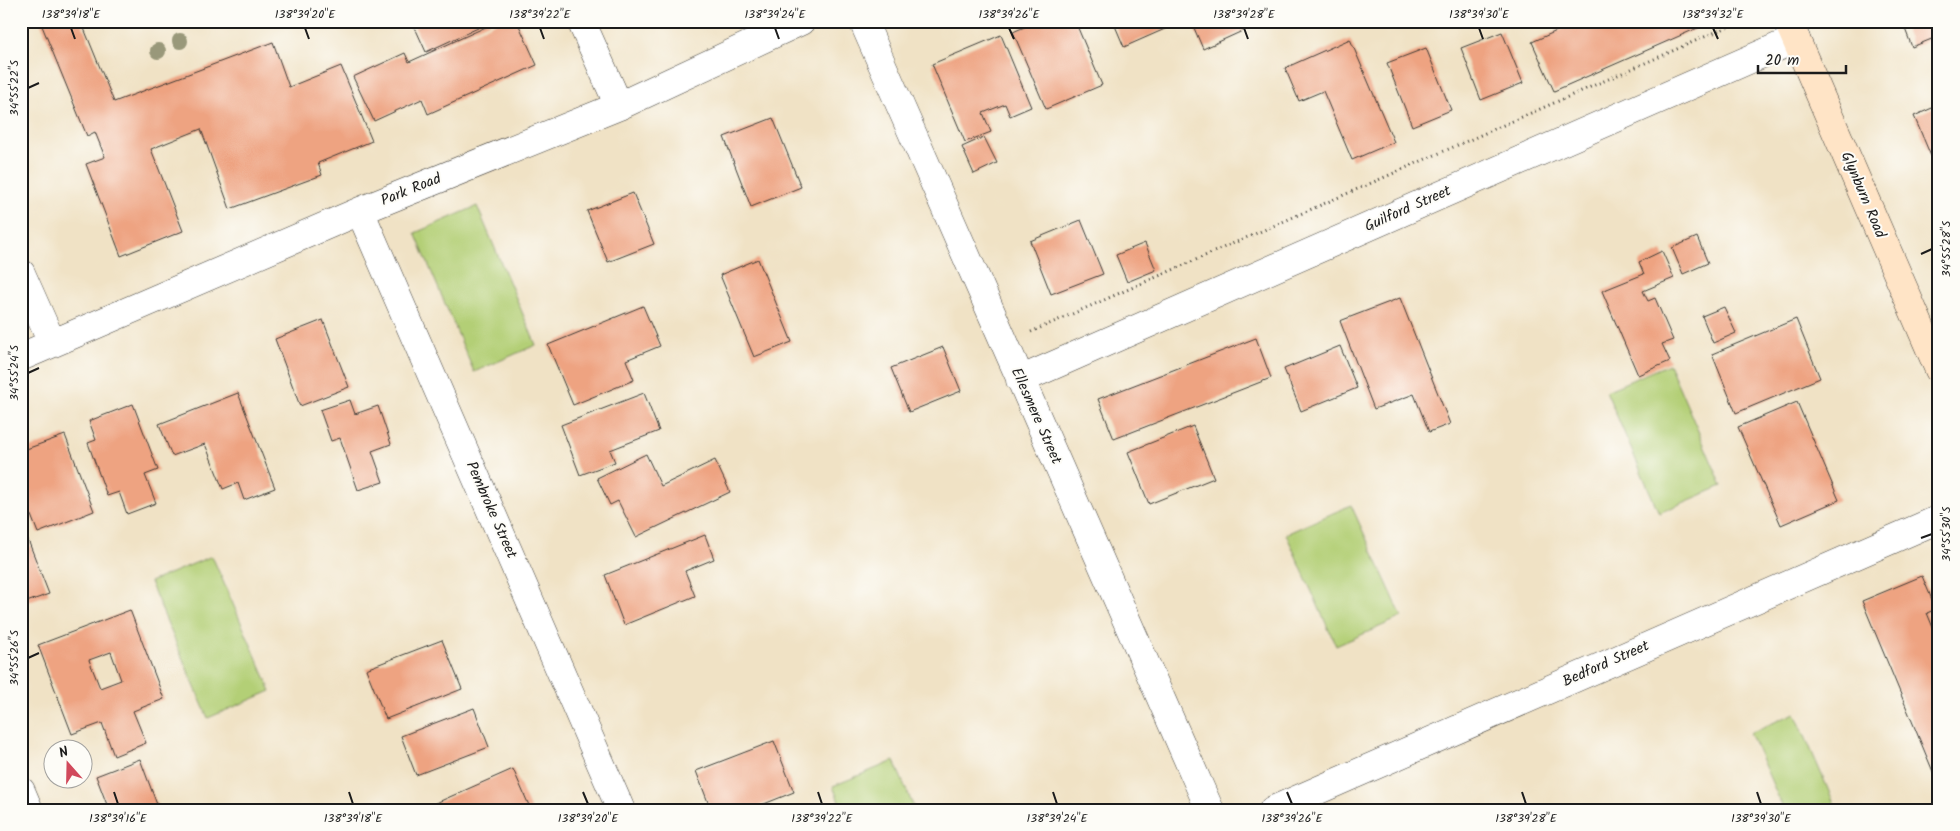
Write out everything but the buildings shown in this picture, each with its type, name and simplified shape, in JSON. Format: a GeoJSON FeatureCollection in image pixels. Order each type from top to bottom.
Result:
{"type":"FeatureCollection","features":[{"type":"Feature","properties":{"kind":"main road","name":"Glynburn Road"},"geometry":{"type":"LineString","coordinates":[[1792,30],[1939,370]]}},
{"type":"Feature","properties":{"kind":"street"},"geometry":{"type":"LineString","coordinates":[[581,21],[618,106]]}},
{"type":"Feature","properties":{"kind":"street","name":"Park Road"},"geometry":{"type":"LineString","coordinates":[[21,357],[360,211],[618,106],[801,21]]}},
{"type":"Feature","properties":{"kind":"street","name":"Ellesmere Street"},"geometry":{"type":"LineString","coordinates":[[863,21],[1210,810]]}},
{"type":"Feature","properties":{"kind":"street","name":"Guilford Street"},"geometry":{"type":"LineString","coordinates":[[1020,380],[1792,30]]}},
{"type":"Feature","properties":{"kind":"street","name":"Pembroke Street"},"geometry":{"type":"LineString","coordinates":[[360,211],[621,810]]}},
{"type":"Feature","properties":{"kind":"street"},"geometry":{"type":"LineString","coordinates":[[21,273],[52,343]]}},
{"type":"Feature","properties":{"kind":"street","name":"Bedford Street"},"geometry":{"type":"LineString","coordinates":[[1273,810],[1939,519]]}},
{"type":"Feature","properties":{"kind":"street"},"geometry":{"type":"LineString","coordinates":[[21,791],[29,810]]}},
{"type":"Feature","properties":{"kind":"path"},"geometry":{"type":"LineString","coordinates":[[1030,333],[1742,21]]}},
{"type":"Feature","properties":{"kind":"green space"},"geometry":{"type":"Polygon","coordinates":[[[477,206],[536,345],[474,372],[415,233],[477,206]]]}},
{"type":"Feature","properties":{"kind":"green space"},"geometry":{"type":"Polygon","coordinates":[[[1669,364],[1722,486],[1659,513],[1606,391],[1669,364]]]}},
{"type":"Feature","properties":{"kind":"green space"},"geometry":{"type":"Polygon","coordinates":[[[1351,505],[1402,617],[1336,646],[1286,534],[1351,505]]]}},
{"type":"Feature","properties":{"kind":"green space"},"geometry":{"type":"Polygon","coordinates":[[[212,556],[271,691],[208,718],[150,582],[212,556]]]}},
{"type":"Feature","properties":{"kind":"green space"},"geometry":{"type":"Polygon","coordinates":[[[1795,713],[1837,810],[1784,810],[1750,733],[1795,713]]]}},
{"type":"Feature","properties":{"kind":"green space"},"geometry":{"type":"Polygon","coordinates":[[[894,761],[915,810],[842,810],[833,786],[894,761]]]}}]}
